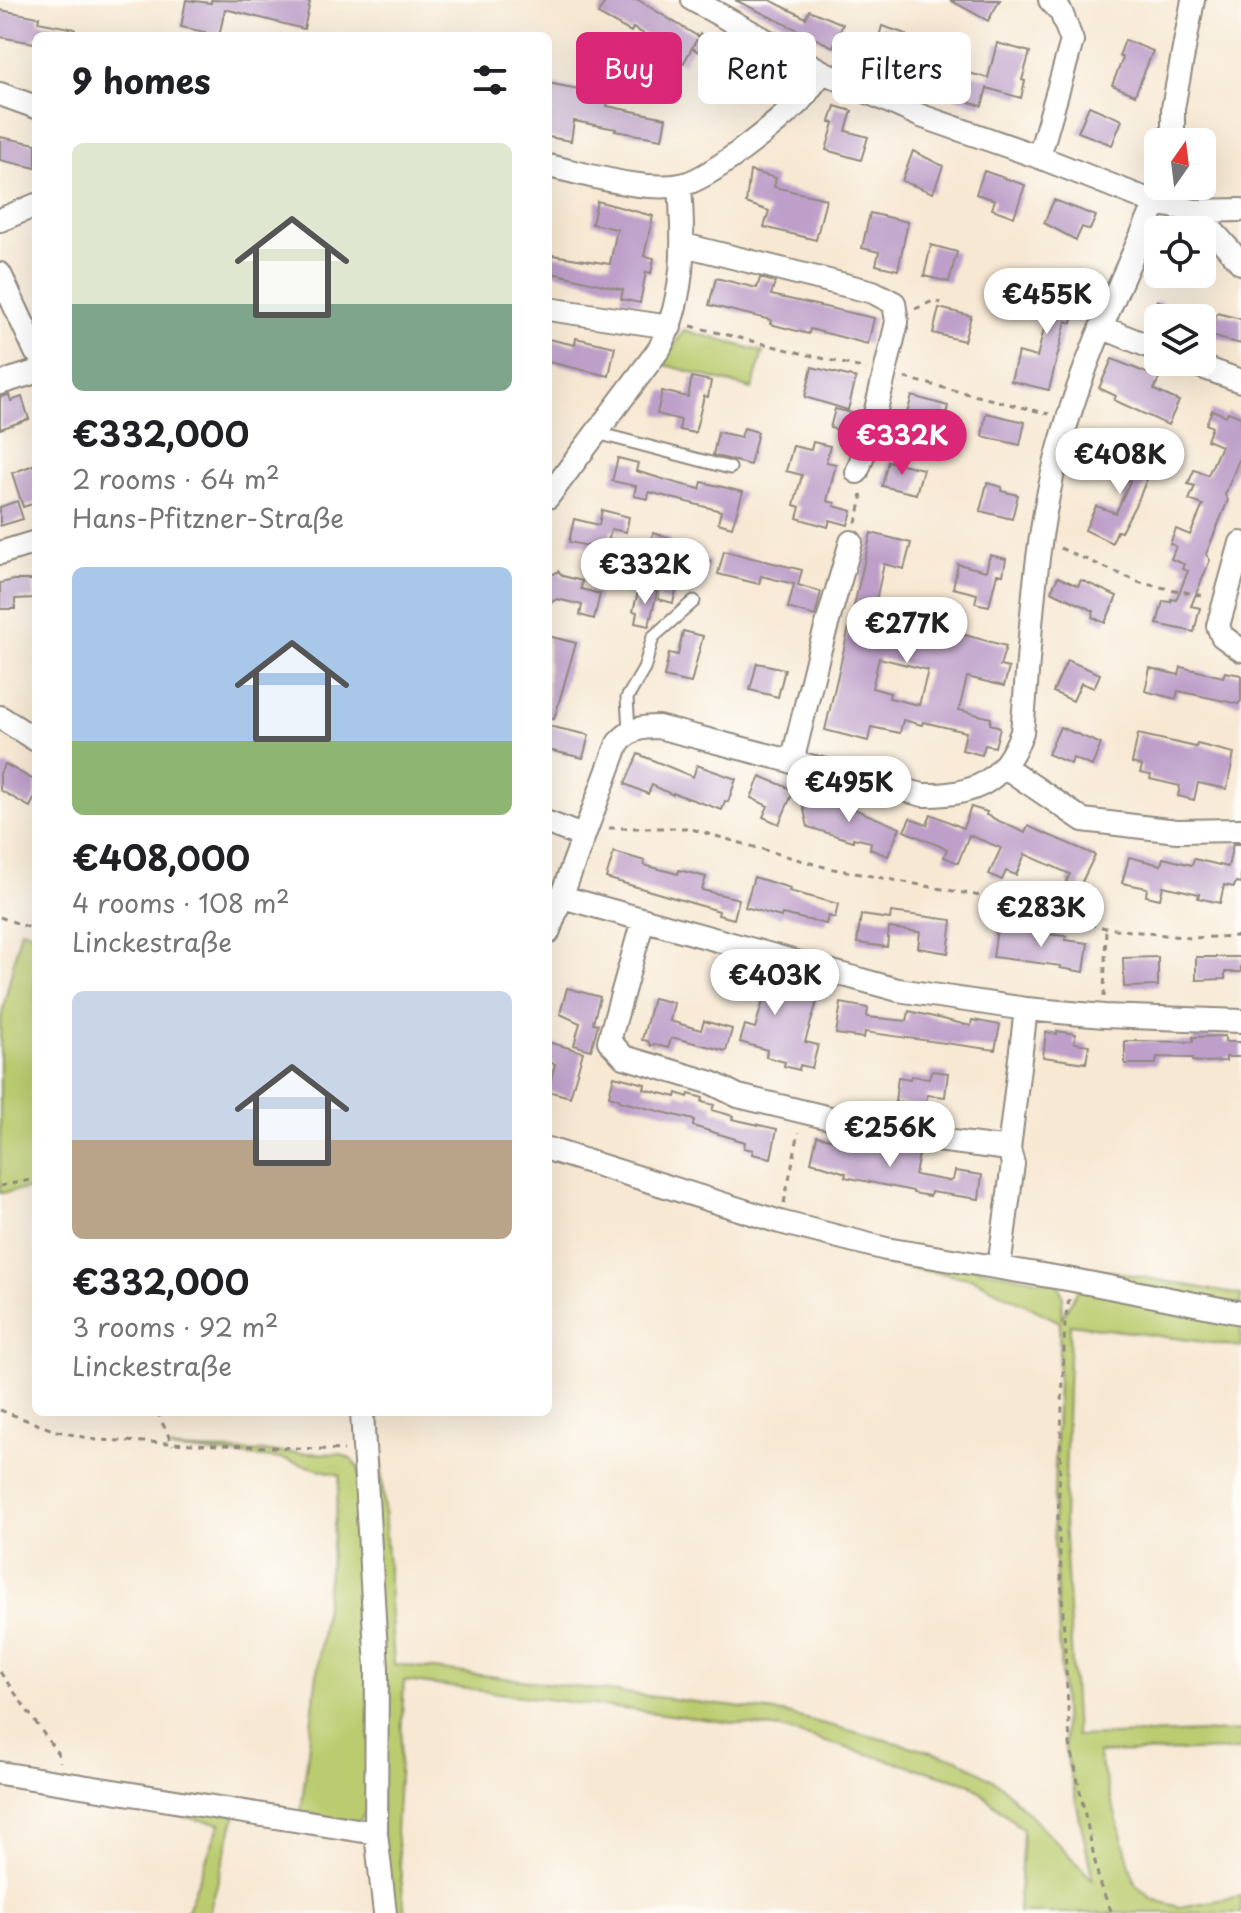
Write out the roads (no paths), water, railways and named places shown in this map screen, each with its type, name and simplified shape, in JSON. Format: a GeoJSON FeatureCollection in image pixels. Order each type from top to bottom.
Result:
{"type":"FeatureCollection","features":[{"type":"Feature","properties":{"kind":"street"},"geometry":{"type":"LineString","coordinates":[[693,0],[823,72],[921,116],[1175,202],[1241,210]]}},
{"type":"Feature","properties":{"kind":"street"},"geometry":{"type":"LineString","coordinates":[[1039,157],[1072,41],[1061,12],[1050,0]]}},
{"type":"Feature","properties":{"kind":"street"},"geometry":{"type":"LineString","coordinates":[[1173,128],[1173,108],[1193,0]]}},
{"type":"Feature","properties":{"kind":"street"},"geometry":{"type":"LineString","coordinates":[[552,167],[646,186],[680,185],[696,180],[723,163],[801,100],[823,72]]}},
{"type":"Feature","properties":{"kind":"street"},"geometry":{"type":"LineString","coordinates":[[0,94],[32,106]]}},
{"type":"Feature","properties":{"kind":"street"},"geometry":{"type":"LineString","coordinates":[[552,492],[660,348],[671,324],[679,296],[684,245],[680,185]]}},
{"type":"Feature","properties":{"kind":"street"},"geometry":{"type":"LineString","coordinates":[[1175,202],[1241,263]]}},
{"type":"Feature","properties":{"kind":"street"},"geometry":{"type":"LineString","coordinates":[[552,923],[618,743],[629,730],[658,727],[923,795],[950,796],[970,790],[990,780],[1005,767],[1015,753],[1022,732],[1040,539],[1052,475],[1068,418],[1101,327],[1175,202]]}},
{"type":"Feature","properties":{"kind":"street"},"geometry":{"type":"LineString","coordinates":[[0,220],[32,207]]}},
{"type":"Feature","properties":{"kind":"street"},"geometry":{"type":"LineString","coordinates":[[684,245],[873,292],[894,303],[897,322],[869,439],[857,472]]}},
{"type":"Feature","properties":{"kind":"street"},"geometry":{"type":"LineString","coordinates":[[0,274],[32,342]]}},
{"type":"Feature","properties":{"kind":"street"},"geometry":{"type":"LineString","coordinates":[[552,309],[671,324]]}},
{"type":"Feature","properties":{"kind":"street"},"geometry":{"type":"LineString","coordinates":[[1101,327],[1144,344]]}},
{"type":"Feature","properties":{"kind":"street"},"geometry":{"type":"LineString","coordinates":[[1216,372],[1241,381]]}},
{"type":"Feature","properties":{"kind":"street"},"geometry":{"type":"LineString","coordinates":[[0,383],[32,373]]}},
{"type":"Feature","properties":{"kind":"street"},"geometry":{"type":"LineString","coordinates":[[792,762],[812,678],[851,542]]}},
{"type":"Feature","properties":{"kind":"street"},"geometry":{"type":"LineString","coordinates":[[0,553],[32,543]]}},
{"type":"Feature","properties":{"kind":"street"},"geometry":{"type":"LineString","coordinates":[[1241,543],[1218,626],[1222,636],[1241,650]]}},
{"type":"Feature","properties":{"kind":"street"},"geometry":{"type":"LineString","coordinates":[[0,717],[32,737]]}},
{"type":"Feature","properties":{"kind":"street"},"geometry":{"type":"LineString","coordinates":[[1005,767],[1083,820],[1177,831],[1241,830]]}},
{"type":"Feature","properties":{"kind":"street"},"geometry":{"type":"LineString","coordinates":[[552,824],[584,832]]}},
{"type":"Feature","properties":{"kind":"street"},"geometry":{"type":"LineString","coordinates":[[562,897],[898,990],[1026,1009],[1104,1016],[1241,1021]]}},
{"type":"Feature","properties":{"kind":"street"},"geometry":{"type":"LineString","coordinates":[[643,920],[609,1041],[624,1057],[712,1083],[738,1096],[803,1113],[905,1136],[1009,1149]]}},
{"type":"Feature","properties":{"kind":"street"},"geometry":{"type":"LineString","coordinates":[[999,1267],[1013,1164],[1009,1149],[1026,1009]]}},
{"type":"Feature","properties":{"kind":"street"},"geometry":{"type":"LineString","coordinates":[[552,1150],[780,1222],[886,1249],[1073,1280],[1241,1313]]}},
{"type":"Feature","properties":{"kind":"street"},"geometry":{"type":"LineString","coordinates":[[362,1416],[377,1668],[376,1833],[385,1913]]}},
{"type":"Feature","properties":{"kind":"street"},"geometry":{"type":"LineString","coordinates":[[0,1773],[376,1833]]}},
{"type":"Feature","properties":{"kind":"lane"},"geometry":{"type":"LineString","coordinates":[[597,433],[730,468]]}},
{"type":"Feature","properties":{"kind":"lane"},"geometry":{"type":"LineString","coordinates":[[629,730],[627,698],[644,669],[653,637],[694,601]]}}]}
